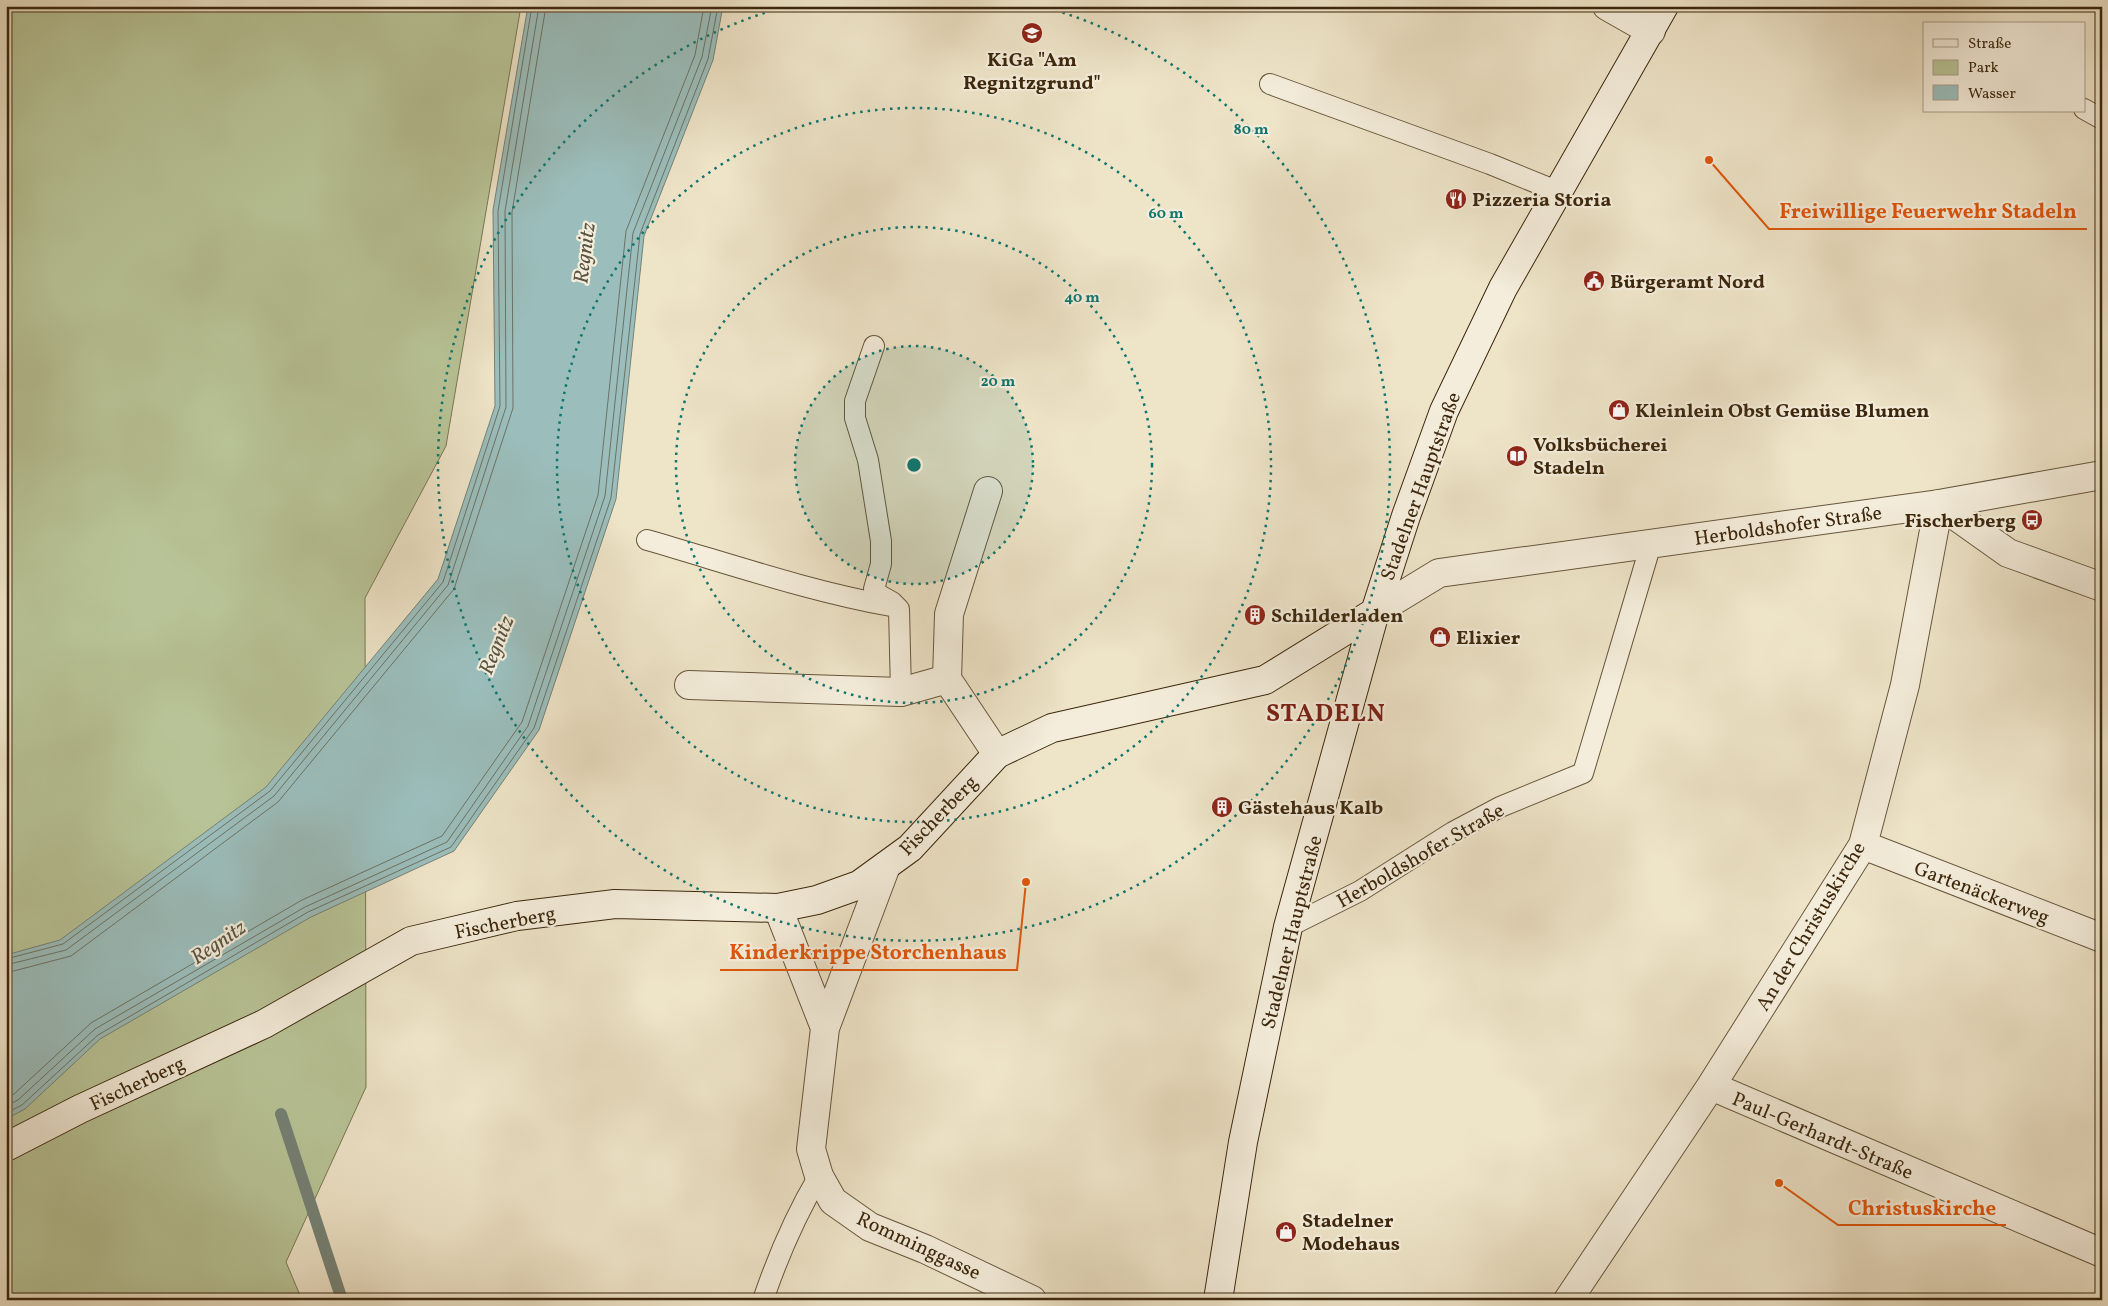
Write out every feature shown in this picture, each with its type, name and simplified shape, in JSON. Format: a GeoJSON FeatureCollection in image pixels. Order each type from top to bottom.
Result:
{"type":"FeatureCollection","features":[{"type":"Feature","properties":{"kind":"street"},"geometry":{"type":"LineString","coordinates":[[1607,6],[1651,31]]}},
{"type":"Feature","properties":{"kind":"street","name":"Stadelner Hauptstraße"},"geometry":{"type":"LineString","coordinates":[[1218,1300],[1243,1142],[1288,927],[1375,612],[1406,516],[1444,411],[1504,288],[1664,6]]}},
{"type":"Feature","properties":{"kind":"street","name":"Herboldshofer Straße"},"geometry":{"type":"LineString","coordinates":[[1375,612],[1439,573],[1939,504],[2102,475]]}},
{"type":"Feature","properties":{"kind":"street"},"geometry":{"type":"LineString","coordinates":[[988,491],[948,614],[947,679],[997,754]]}},
{"type":"Feature","properties":{"kind":"street"},"geometry":{"type":"LineString","coordinates":[[1939,504],[2008,554],[2102,587]]}},
{"type":"Feature","properties":{"kind":"street","name":"An der Christuskirche"},"geometry":{"type":"LineString","coordinates":[[1568,1300],[1711,1086],[1863,845],[1906,685],[1939,504]]}},
{"type":"Feature","properties":{"kind":"street","name":"Fischerberg"},"geometry":{"type":"LineString","coordinates":[[6,1147],[80,1109],[264,1024],[411,941],[517,916],[615,904],[778,908],[817,900],[859,885],[910,848],[997,754],[1052,728],[1265,680],[1375,612]]}},
{"type":"Feature","properties":{"kind":"street"},"geometry":{"type":"LineString","coordinates":[[689,685],[901,692],[947,679]]}},
{"type":"Feature","properties":{"kind":"street","name":"Gartenäckerweg"},"geometry":{"type":"LineString","coordinates":[[1863,845],[2102,938]]}},
{"type":"Feature","properties":{"kind":"street","name":"Romminggasse"},"geometry":{"type":"LineString","coordinates":[[886,866],[825,1028],[810,1149],[818,1176],[833,1201],[870,1227],[925,1249],[1032,1300]]}},
{"type":"Feature","properties":{"kind":"street","name":"Romminggasse"},"geometry":{"type":"LineString","coordinates":[[778,908],[825,1028]]}},
{"type":"Feature","properties":{"kind":"street","name":"Paul-Gerhardt-Straße"},"geometry":{"type":"LineString","coordinates":[[1711,1086],[2102,1253]]}},
{"type":"Feature","properties":{"kind":"lane"},"geometry":{"type":"LineString","coordinates":[[1270,84],[1490,164],[1559,192]]}},
{"type":"Feature","properties":{"kind":"lane"},"geometry":{"type":"LineString","coordinates":[[2086,110],[2102,119]]}},
{"type":"Feature","properties":{"kind":"lane"},"geometry":{"type":"LineString","coordinates":[[874,346],[855,401],[855,418],[868,460],[881,541],[881,564],[874,589],[876,593],[892,602],[899,609],[901,692]]}},
{"type":"Feature","properties":{"kind":"lane"},"geometry":{"type":"LineString","coordinates":[[647,540],[785,581],[864,602],[898,608]]}},
{"type":"Feature","properties":{"kind":"lane","name":"Herboldshofer Straße"},"geometry":{"type":"LineString","coordinates":[[1288,927],[1360,891],[1453,832],[1500,808],[1583,773],[1651,544]]}},
{"type":"Feature","properties":{"kind":"lane"},"geometry":{"type":"LineString","coordinates":[[763,1300],[780,1252],[798,1212],[818,1176]]}},
{"type":"Feature","properties":{"kind":"green space"},"geometry":{"type":"Polygon","coordinates":[[[6,6],[521,6],[446,446],[365,598],[366,1087],[286,1262],[302,1300],[6,1300],[6,6]]]}},
{"type":"Feature","properties":{"kind":"water","name":"Regnitz"},"geometry":{"type":"Polygon","coordinates":[[[528,6],[723,6],[713,60],[644,236],[616,499],[539,730],[454,851],[311,917],[100,1039],[25,1109],[6,1119],[6,955],[60,940],[266,787],[438,579],[495,406],[493,210],[528,6]]]}},
{"type":"Feature","properties":{"kind":"waterway"},"geometry":{"type":"LineString","coordinates":[[281,1114],[342,1300]]}},
{"type":"Feature","properties":{"kind":"place","name":"KiGa \"Am Regnitzgrund\""},"geometry":{"type":"Point","coordinates":[1032,33]}},
{"type":"Feature","properties":{"kind":"place","name":"Freiwillige Feuerwehr Stadeln"},"geometry":{"type":"Point","coordinates":[1709,160]}},
{"type":"Feature","properties":{"kind":"place","name":"Pizzeria Storia"},"geometry":{"type":"Point","coordinates":[1456,199]}},
{"type":"Feature","properties":{"kind":"place","name":"Bürgeramt Nord"},"geometry":{"type":"Point","coordinates":[1594,281]}},
{"type":"Feature","properties":{"kind":"place","name":"Kleinlein Obst Gemüse Blumen"},"geometry":{"type":"Point","coordinates":[1619,410]}},
{"type":"Feature","properties":{"kind":"place","name":"Volksbücherei Stadeln"},"geometry":{"type":"Point","coordinates":[1517,456]}},
{"type":"Feature","properties":{"kind":"place","name":"Fischerberg"},"geometry":{"type":"Point","coordinates":[2032,520]}},
{"type":"Feature","properties":{"kind":"place","name":"Schilderladen"},"geometry":{"type":"Point","coordinates":[1255,615]}},
{"type":"Feature","properties":{"kind":"place","name":"Elixier"},"geometry":{"type":"Point","coordinates":[1440,637]}},
{"type":"Feature","properties":{"kind":"place","name":"Gästehaus Kalb"},"geometry":{"type":"Point","coordinates":[1222,807]}},
{"type":"Feature","properties":{"kind":"place","name":"Kinderkrippe Storchenhaus"},"geometry":{"type":"Point","coordinates":[1026,882]}},
{"type":"Feature","properties":{"kind":"place","name":"Christuskirche"},"geometry":{"type":"Point","coordinates":[1779,1183]}},
{"type":"Feature","properties":{"kind":"place","name":"Stadelner Modehaus"},"geometry":{"type":"Point","coordinates":[1286,1232]}},
{"type":"Feature","properties":{"kind":"district","name":"STADELN"},"geometry":{"type":"Point","coordinates":[1326,712]}}]}
